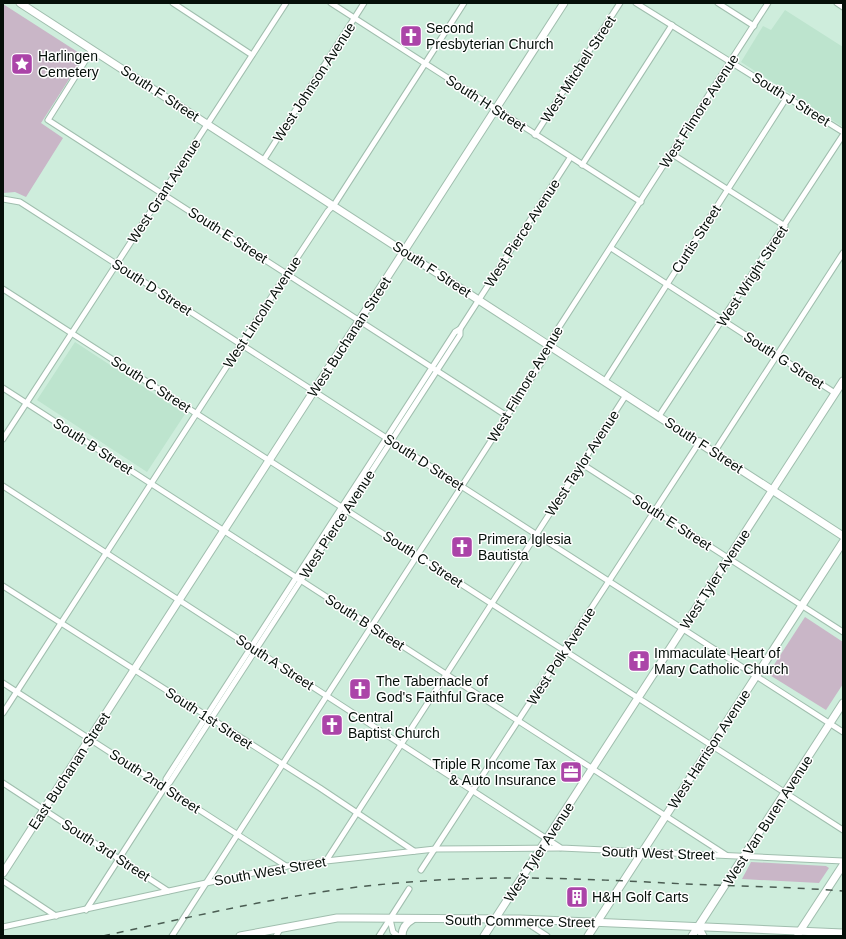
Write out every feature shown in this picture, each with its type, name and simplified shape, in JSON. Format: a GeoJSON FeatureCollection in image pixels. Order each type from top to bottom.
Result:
{"type":"FeatureCollection","features":[{"type":"Feature","properties":{"kind":"street","name":"South F Street"},"geometry":{"type":"LineString","coordinates":[[20,3],[405,251],[478,300],[716,451],[772,490],[843,536]]}},
{"type":"Feature","properties":{"kind":"street"},"geometry":{"type":"LineString","coordinates":[[173,3],[252,55]]}},
{"type":"Feature","properties":{"kind":"street","name":"West Grant Avenue"},"geometry":{"type":"LineString","coordinates":[[3,439],[71,332],[286,3]]}},
{"type":"Feature","properties":{"kind":"street","name":"South H Street"},"geometry":{"type":"LineString","coordinates":[[331,3],[640,202]]}},
{"type":"Feature","properties":{"kind":"street","name":"West Johnson Avenue"},"geometry":{"type":"LineString","coordinates":[[264,161],[364,3]]}},
{"type":"Feature","properties":{"kind":"street","name":"West Lincoln Avenue"},"geometry":{"type":"LineString","coordinates":[[3,713],[287,273],[328,211],[334,205],[464,3]]}},
{"type":"Feature","properties":{"kind":"street","name":"West Buchanan Street"},"geometry":{"type":"LineString","coordinates":[[134,670],[564,3]]}},
{"type":"Feature","properties":{"kind":"street","name":"West Mitchell Street"},"geometry":{"type":"LineString","coordinates":[[535,135],[620,3]]}},
{"type":"Feature","properties":{"kind":"street","name":"South J Street"},"geometry":{"type":"LineString","coordinates":[[636,3],[787,97],[843,134]]}},
{"type":"Feature","properties":{"kind":"street"},"geometry":{"type":"LineString","coordinates":[[718,3],[754,26]]}},
{"type":"Feature","properties":{"kind":"street","name":"West Filmore Avenue"},"geometry":{"type":"LineString","coordinates":[[172,936],[507,416],[551,346],[554,334],[672,154],[768,3]]}},
{"type":"Feature","properties":{"kind":"street"},"geometry":{"type":"LineString","coordinates":[[838,3],[843,7]]}},
{"type":"Feature","properties":{"kind":"street"},"geometry":{"type":"LineString","coordinates":[[582,165],[672,26]]}},
{"type":"Feature","properties":{"kind":"street","name":"South E Street"},"geometry":{"type":"LineString","coordinates":[[92,50],[48,120],[507,416]]}},
{"type":"Feature","properties":{"kind":"street","name":"Curtis Street"},"geometry":{"type":"LineString","coordinates":[[605,381],[787,97]]}},
{"type":"Feature","properties":{"kind":"street","name":"West Wright Street"},"geometry":{"type":"LineString","coordinates":[[659,416],[843,134]]}},
{"type":"Feature","properties":{"kind":"street"},"geometry":{"type":"LineString","coordinates":[[672,154],[784,226]]}},
{"type":"Feature","properties":{"kind":"street","name":"West Pierce Avenue"},"geometry":{"type":"LineString","coordinates":[[165,787],[166,779],[251,647],[298,579],[434,369],[455,332],[460,329],[570,158]]}},
{"type":"Feature","properties":{"kind":"street","name":"South D Street"},"geometry":{"type":"LineString","coordinates":[[3,199],[20,202],[843,732]]}},
{"type":"Feature","properties":{"kind":"street","name":"South G Street"},"geometry":{"type":"LineString","coordinates":[[611,248],[835,393]]}},
{"type":"Feature","properties":{"kind":"street"},"geometry":{"type":"LineString","coordinates":[[716,451],[843,253]]}},
{"type":"Feature","properties":{"kind":"street","name":"South C Street"},"geometry":{"type":"LineString","coordinates":[[3,289],[639,697],[843,830]]}},
{"type":"Feature","properties":{"kind":"street","name":"West Tyler Avenue"},"geometry":{"type":"LineString","coordinates":[[484,936],[843,381]]}},
{"type":"Feature","properties":{"kind":"street","name":"South B Street"},"geometry":{"type":"LineString","coordinates":[[3,388],[727,855]]}},
{"type":"Feature","properties":{"kind":"street","name":"West Taylor Avenue"},"geometry":{"type":"LineString","coordinates":[[326,861],[356,812],[626,395]]}},
{"type":"Feature","properties":{"kind":"street","name":"West Polk Avenue"},"geometry":{"type":"LineString","coordinates":[[421,870],[700,441]]}},
{"type":"Feature","properties":{"kind":"street","name":"South E Street"},"geometry":{"type":"LineString","coordinates":[[582,464],[843,632]]}},
{"type":"Feature","properties":{"kind":"street","name":"South A Street"},"geometry":{"type":"LineString","coordinates":[[3,486],[547,838]]}},
{"type":"Feature","properties":{"kind":"street","name":"West Harrison Avenue"},"geometry":{"type":"LineString","coordinates":[[588,936],[843,542]]}},
{"type":"Feature","properties":{"kind":"street","name":"West Pierce Avenue"},"geometry":{"type":"LineString","coordinates":[[165,787],[170,782],[256,651],[298,579]]}},
{"type":"Feature","properties":{"kind":"street","name":"South 1st Street"},"geometry":{"type":"LineString","coordinates":[[3,586],[356,812],[414,851]]}},
{"type":"Feature","properties":{"kind":"street","name":"East Buchanan Street"},"geometry":{"type":"LineString","coordinates":[[3,873],[134,670]]}},
{"type":"Feature","properties":{"kind":"street","name":"South 2nd Street"},"geometry":{"type":"LineString","coordinates":[[3,683],[286,866]]}},
{"type":"Feature","properties":{"kind":"street","name":"West Van Buren Avenue"},"geometry":{"type":"LineString","coordinates":[[692,936],[843,703]]}},
{"type":"Feature","properties":{"kind":"street","name":"South 3rd Street"},"geometry":{"type":"LineString","coordinates":[[3,783],[168,891]]}},
{"type":"Feature","properties":{"kind":"street"},"geometry":{"type":"LineString","coordinates":[[86,910],[165,787]]}},
{"type":"Feature","properties":{"kind":"street"},"geometry":{"type":"LineString","coordinates":[[547,838],[562,848]]}},
{"type":"Feature","properties":{"kind":"street","name":"South West Street"},"geometry":{"type":"LineString","coordinates":[[3,927],[286,866],[435,849],[542,847],[843,861]]}},
{"type":"Feature","properties":{"kind":"street"},"geometry":{"type":"LineString","coordinates":[[799,934],[843,865]]}},
{"type":"Feature","properties":{"kind":"street"},"geometry":{"type":"LineString","coordinates":[[3,881],[56,916]]}},
{"type":"Feature","properties":{"kind":"street"},"geometry":{"type":"LineString","coordinates":[[379,936],[409,889]]}},
{"type":"Feature","properties":{"kind":"street","name":"South Commerce Street"},"geometry":{"type":"LineString","coordinates":[[242,936],[337,918],[520,919],[698,927],[799,934],[843,933]]}},
{"type":"Feature","properties":{"kind":"street"},"geometry":{"type":"LineString","coordinates":[[390,919],[393,932],[398,936]]}},
{"type":"Feature","properties":{"kind":"street"},"geometry":{"type":"LineString","coordinates":[[402,936],[407,922],[413,919]]}},
{"type":"Feature","properties":{"kind":"street"},"geometry":{"type":"LineString","coordinates":[[520,919],[547,936]]}},
{"type":"Feature","properties":{"kind":"street"},"geometry":{"type":"LineString","coordinates":[[698,927],[703,936]]}},
{"type":"Feature","properties":{"kind":"street"},"geometry":{"type":"LineString","coordinates":[[276,936],[281,928]]}},
{"type":"Feature","properties":{"kind":"shaded area"},"geometry":{"type":"Polygon","coordinates":[[[3,4],[84,56],[41,123],[63,138],[26,197],[15,192],[3,193],[3,4]]]}},
{"type":"Feature","properties":{"kind":"shaded area"},"geometry":{"type":"Polygon","coordinates":[[[785,10],[843,47],[843,127],[741,62],[763,26],[771,30],[785,10]]]}},
{"type":"Feature","properties":{"kind":"shaded area"},"geometry":{"type":"Polygon","coordinates":[[[75,342],[185,414],[147,472],[37,400],[75,342]]]}},
{"type":"Feature","properties":{"kind":"shaded area"},"geometry":{"type":"Polygon","coordinates":[[[805,617],[843,642],[843,684],[826,710],[768,674],[805,617]]]}},
{"type":"Feature","properties":{"kind":"shaded area"},"geometry":{"type":"Polygon","coordinates":[[[751,862],[826,866],[829,868],[819,883],[742,879],[751,862]]]}},
{"type":"Feature","properties":{"kind":"railway"},"geometry":{"type":"LineString","coordinates":[[103,936],[213,912],[287,898],[361,887],[434,880],[542,878],[843,891]]}},
{"type":"Feature","properties":{"kind":"place","name":"Second Presbyterian Church"},"geometry":{"type":"Point","coordinates":[411,36]}},
{"type":"Feature","properties":{"kind":"place","name":"Harlingen Cemetery"},"geometry":{"type":"Point","coordinates":[22,64]}},
{"type":"Feature","properties":{"kind":"place","name":"Primera Iglesia Bautista"},"geometry":{"type":"Point","coordinates":[462,547]}},
{"type":"Feature","properties":{"kind":"place","name":"Immaculate Heart of Mary Catholic Church"},"geometry":{"type":"Point","coordinates":[639,661]}},
{"type":"Feature","properties":{"kind":"place","name":"The Tabernacle of God's Faithful Grace"},"geometry":{"type":"Point","coordinates":[360,689]}},
{"type":"Feature","properties":{"kind":"place","name":"Central Baptist Church"},"geometry":{"type":"Point","coordinates":[332,725]}},
{"type":"Feature","properties":{"kind":"place","name":"Triple R Income Tax & Auto Insurance"},"geometry":{"type":"Point","coordinates":[571,772]}},
{"type":"Feature","properties":{"kind":"place","name":"H&H Golf Carts"},"geometry":{"type":"Point","coordinates":[577,897]}}]}
